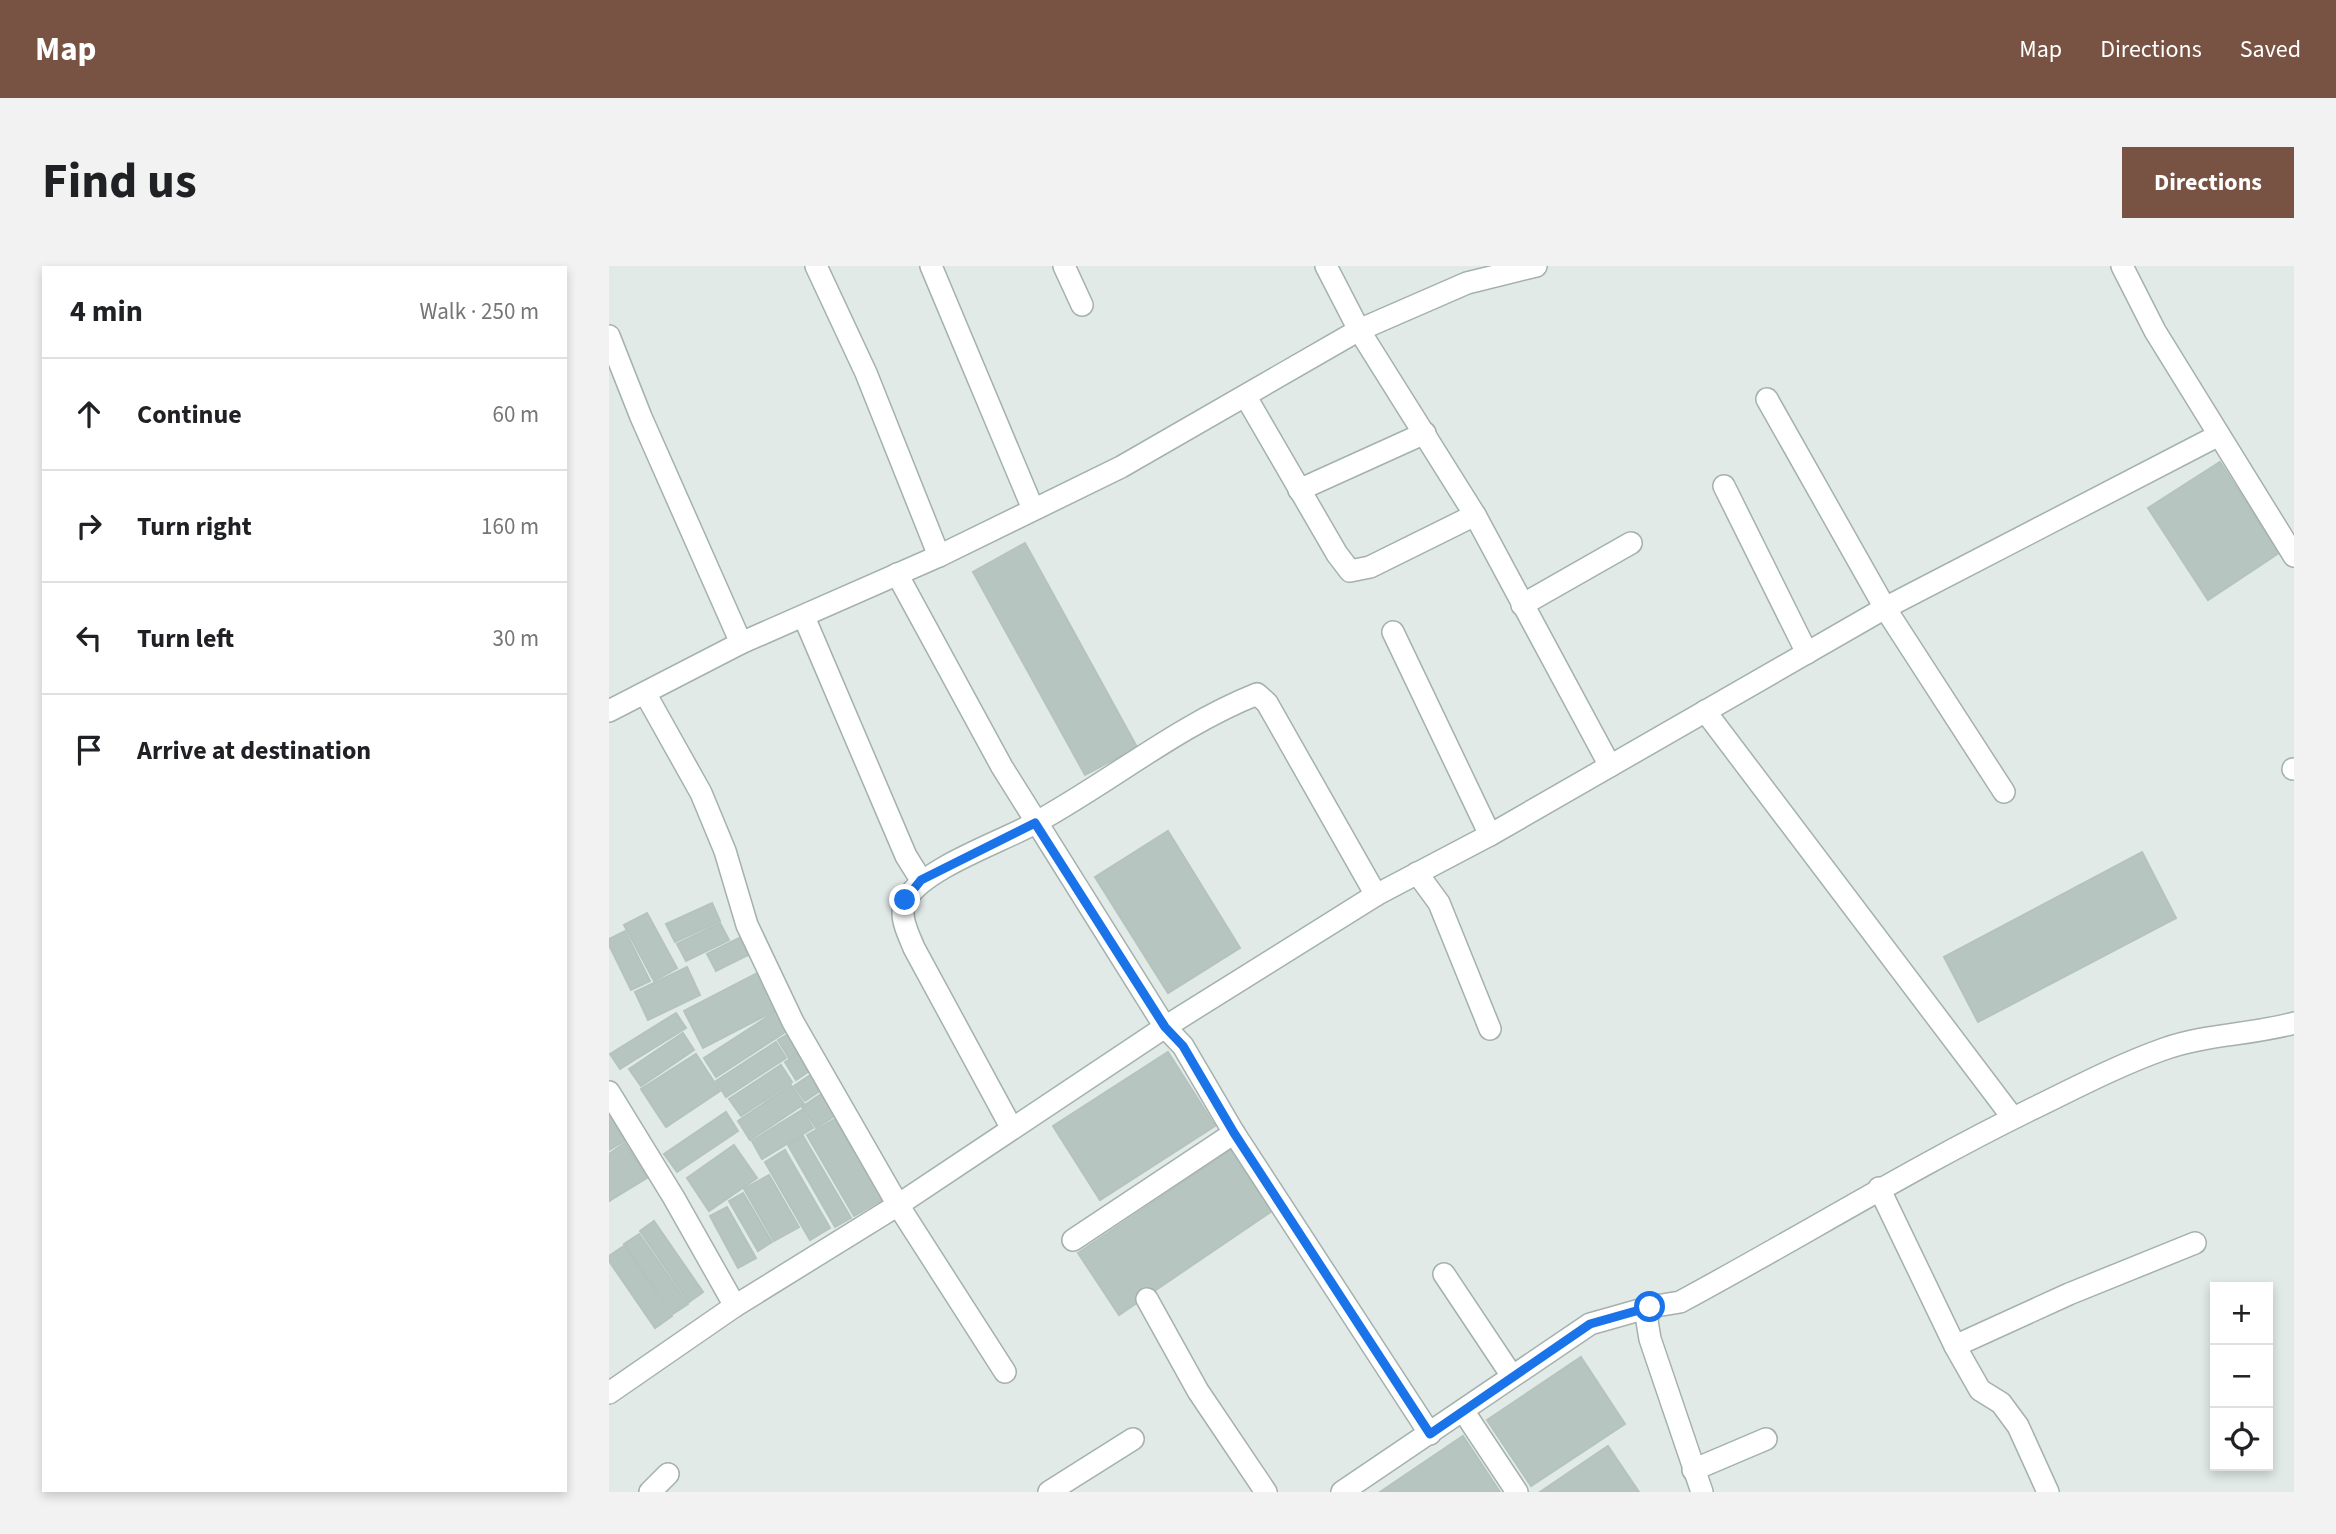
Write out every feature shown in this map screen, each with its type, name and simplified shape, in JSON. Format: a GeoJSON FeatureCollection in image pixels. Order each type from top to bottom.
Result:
{"type":"FeatureCollection","features":[{"type":"Feature","properties":{"kind":"street"},"geometry":{"type":"LineString","coordinates":[[816,266],[866,373],[939,556]]}},
{"type":"Feature","properties":{"kind":"street"},"geometry":{"type":"LineString","coordinates":[[931,266],[1033,509]]}},
{"type":"Feature","properties":{"kind":"street"},"geometry":{"type":"LineString","coordinates":[[1064,266],[1081,305]]}},
{"type":"Feature","properties":{"kind":"street"},"geometry":{"type":"LineString","coordinates":[[1326,266],[1359,330],[1475,515],[1611,766]]}},
{"type":"Feature","properties":{"kind":"street"},"geometry":{"type":"LineString","coordinates":[[609,711],[741,643],[939,556],[1121,467],[1359,330],[1467,283],[1536,266]]}},
{"type":"Feature","properties":{"kind":"street"},"geometry":{"type":"LineString","coordinates":[[2122,266],[2155,331],[2294,556]]}},
{"type":"Feature","properties":{"kind":"street"},"geometry":{"type":"LineString","coordinates":[[609,336],[641,417],[741,643]]}},
{"type":"Feature","properties":{"kind":"street"},"geometry":{"type":"LineString","coordinates":[[1245,397],[1299,491],[1350,571],[1370,567],[1475,515]]}},
{"type":"Feature","properties":{"kind":"street"},"geometry":{"type":"LineString","coordinates":[[1767,399],[1885,608],[2004,792]]}},
{"type":"Feature","properties":{"kind":"street"},"geometry":{"type":"LineString","coordinates":[[1299,491],[1425,433]]}},
{"type":"Feature","properties":{"kind":"street"},"geometry":{"type":"LineString","coordinates":[[609,1393],[735,1306],[898,1206],[1011,1127],[1376,895],[1490,835],[1885,608],[2219,435]]}},
{"type":"Feature","properties":{"kind":"street"},"geometry":{"type":"LineString","coordinates":[[1724,486],[1807,653]]}},
{"type":"Feature","properties":{"kind":"street"},"geometry":{"type":"LineString","coordinates":[[1522,605],[1631,542]]}},
{"type":"Feature","properties":{"kind":"street"},"geometry":{"type":"LineString","coordinates":[[897,574],[1035,823],[1165,1027],[1183,1046],[1234,1133],[1430,1434]]}},
{"type":"Feature","properties":{"kind":"street"},"geometry":{"type":"LineString","coordinates":[[804,617],[906,856],[921,880]]}},
{"type":"Feature","properties":{"kind":"street"},"geometry":{"type":"LineString","coordinates":[[1393,632],[1490,835]]}},
{"type":"Feature","properties":{"kind":"street"},"geometry":{"type":"LineString","coordinates":[[645,693],[701,793],[725,851],[747,925],[793,1022],[898,1206],[1005,1372]]}},
{"type":"Feature","properties":{"kind":"street"},"geometry":{"type":"LineString","coordinates":[[1011,1127],[914,948],[903,919],[905,900],[921,880],[1035,823],[1230,705],[1257,694],[1267,703],[1376,895]]}},
{"type":"Feature","properties":{"kind":"street"},"geometry":{"type":"LineString","coordinates":[[1705,711],[2013,1118]]}},
{"type":"Feature","properties":{"kind":"street"},"geometry":{"type":"LineString","coordinates":[[1417,873],[1439,903],[1489,1029]]}},
{"type":"Feature","properties":{"kind":"street"},"geometry":{"type":"LineString","coordinates":[[1342,1492],[1464,1412],[1590,1324],[1650,1307],[1680,1302],[1879,1188],[2108,1071],[2191,1040],[2242,1035],[2294,1023]]}},
{"type":"Feature","properties":{"kind":"street"},"geometry":{"type":"LineString","coordinates":[[609,1093],[674,1198],[735,1306]]}},
{"type":"Feature","properties":{"kind":"street"},"geometry":{"type":"LineString","coordinates":[[1073,1240],[1234,1133]]}},
{"type":"Feature","properties":{"kind":"street"},"geometry":{"type":"LineString","coordinates":[[1879,1188],[1955,1346],[1980,1390],[2001,1402],[2018,1426],[2048,1492]]}},
{"type":"Feature","properties":{"kind":"street"},"geometry":{"type":"LineString","coordinates":[[1955,1346],[2069,1294],[2195,1243]]}},
{"type":"Feature","properties":{"kind":"street"},"geometry":{"type":"LineString","coordinates":[[1444,1274],[1512,1376]]}},
{"type":"Feature","properties":{"kind":"street"},"geometry":{"type":"LineString","coordinates":[[1147,1299],[1198,1391],[1266,1492]]}},
{"type":"Feature","properties":{"kind":"street"},"geometry":{"type":"LineString","coordinates":[[1650,1307],[1647,1321],[1650,1339],[1702,1492]]}},
{"type":"Feature","properties":{"kind":"street"},"geometry":{"type":"LineString","coordinates":[[1464,1412],[1517,1492]]}},
{"type":"Feature","properties":{"kind":"street"},"geometry":{"type":"LineString","coordinates":[[1693,1470],[1766,1438]]}},
{"type":"Feature","properties":{"kind":"street"},"geometry":{"type":"LineString","coordinates":[[1049,1492],[1133,1439]]}},
{"type":"Feature","properties":{"kind":"street"},"geometry":{"type":"LineString","coordinates":[[650,1492],[668,1474]]}},
{"type":"Feature","properties":{"kind":"building"},"geometry":{"type":"Polygon","coordinates":[[[2220,462],[2279,553],[2208,600],[2148,508],[2220,462]]]}},
{"type":"Feature","properties":{"kind":"building"},"geometry":{"type":"Polygon","coordinates":[[[1025,543],[1137,747],[1085,775],[973,572],[1025,543]]]}},
{"type":"Feature","properties":{"kind":"building"},"geometry":{"type":"Polygon","coordinates":[[[1168,831],[1240,948],[1168,993],[1095,877],[1168,831]]]}},
{"type":"Feature","properties":{"kind":"building"},"geometry":{"type":"Polygon","coordinates":[[[2142,852],[2176,918],[1978,1022],[1944,957],[2142,852]]]}},
{"type":"Feature","properties":{"kind":"building"},"geometry":{"type":"Polygon","coordinates":[[[712,903],[720,921],[675,942],[666,924],[712,903]]]}},
{"type":"Feature","properties":{"kind":"building"},"geometry":{"type":"Polygon","coordinates":[[[647,913],[677,968],[654,981],[624,925],[647,913]]]}},
{"type":"Feature","properties":{"kind":"building"},"geometry":{"type":"Polygon","coordinates":[[[720,923],[729,940],[686,961],[677,944],[720,923]]]}},
{"type":"Feature","properties":{"kind":"building"},"geometry":{"type":"Polygon","coordinates":[[[625,931],[650,981],[631,990],[609,945],[609,939],[625,931]]]}},
{"type":"Feature","properties":{"kind":"building"},"geometry":{"type":"Polygon","coordinates":[[[745,935],[754,952],[716,971],[707,954],[745,935]]]}},
{"type":"Feature","properties":{"kind":"building"},"geometry":{"type":"Polygon","coordinates":[[[687,967],[700,995],[648,1020],[635,992],[687,967]]]}},
{"type":"Feature","properties":{"kind":"building"},"geometry":{"type":"Polygon","coordinates":[[[763,970],[782,1007],[703,1048],[684,1011],[763,970]]]}},
{"type":"Feature","properties":{"kind":"building"},"geometry":{"type":"Polygon","coordinates":[[[778,1010],[790,1029],[716,1077],[704,1058],[778,1010]]]}},
{"type":"Feature","properties":{"kind":"building"},"geometry":{"type":"Polygon","coordinates":[[[676,1013],[686,1028],[620,1069],[610,1054],[676,1013]]]}},
{"type":"Feature","properties":{"kind":"building"},"geometry":{"type":"Polygon","coordinates":[[[793,1031],[804,1048],[789,1058],[778,1040],[793,1031]]]}},
{"type":"Feature","properties":{"kind":"building"},"geometry":{"type":"Polygon","coordinates":[[[683,1033],[694,1050],[641,1086],[629,1069],[683,1033]]]}},
{"type":"Feature","properties":{"kind":"building"},"geometry":{"type":"Polygon","coordinates":[[[776,1042],[786,1058],[726,1097],[716,1081],[776,1042]]]}},
{"type":"Feature","properties":{"kind":"building"},"geometry":{"type":"Polygon","coordinates":[[[804,1050],[815,1067],[796,1080],[785,1062],[804,1050]]]}},
{"type":"Feature","properties":{"kind":"building"},"geometry":{"type":"Polygon","coordinates":[[[1168,1052],[1215,1126],[1100,1200],[1053,1126],[1168,1052]]]}},
{"type":"Feature","properties":{"kind":"building"},"geometry":{"type":"Polygon","coordinates":[[[696,1054],[720,1091],[666,1127],[641,1089],[696,1054]]]}},
{"type":"Feature","properties":{"kind":"building"},"geometry":{"type":"Polygon","coordinates":[[[781,1065],[792,1082],[741,1116],[729,1099],[781,1065]]]}},
{"type":"Feature","properties":{"kind":"building"},"geometry":{"type":"Polygon","coordinates":[[[816,1071],[827,1086],[805,1101],[794,1086],[816,1071]]]}},
{"type":"Feature","properties":{"kind":"building"},"geometry":{"type":"Polygon","coordinates":[[[791,1085],[804,1104],[750,1140],[738,1121],[791,1085]]]}},
{"type":"Feature","properties":{"kind":"building"},"geometry":{"type":"Polygon","coordinates":[[[827,1090],[841,1112],[816,1128],[802,1107],[827,1090]]]}},
{"type":"Feature","properties":{"kind":"building"},"geometry":{"type":"Polygon","coordinates":[[[802,1110],[813,1128],[762,1159],[752,1141],[802,1110]]]}},
{"type":"Feature","properties":{"kind":"building"},"geometry":{"type":"Polygon","coordinates":[[[726,1112],[738,1131],[677,1172],[664,1154],[726,1112]]]}},
{"type":"Feature","properties":{"kind":"building"},"geometry":{"type":"Polygon","coordinates":[[[609,1113],[626,1140],[609,1150],[609,1113]]]}},
{"type":"Feature","properties":{"kind":"building"},"geometry":{"type":"Polygon","coordinates":[[[842,1115],[889,1196],[854,1216],[807,1135],[842,1115]]]}},
{"type":"Feature","properties":{"kind":"building"},"geometry":{"type":"Polygon","coordinates":[[[803,1136],[851,1218],[835,1227],[788,1145],[803,1136]]]}},
{"type":"Feature","properties":{"kind":"building"},"geometry":{"type":"Polygon","coordinates":[[[625,1143],[647,1178],[609,1201],[609,1154],[625,1143]]]}},
{"type":"Feature","properties":{"kind":"building"},"geometry":{"type":"Polygon","coordinates":[[[734,1145],[757,1178],[709,1211],[687,1178],[734,1145]]]}},
{"type":"Feature","properties":{"kind":"building"},"geometry":{"type":"Polygon","coordinates":[[[785,1150],[830,1228],[810,1240],[765,1162],[785,1150]]]}},
{"type":"Feature","properties":{"kind":"building"},"geometry":{"type":"Polygon","coordinates":[[[1231,1150],[1272,1211],[1119,1315],[1078,1253],[1231,1150]]]}},
{"type":"Feature","properties":{"kind":"building"},"geometry":{"type":"Polygon","coordinates":[[[769,1175],[799,1227],[774,1241],[744,1189],[769,1175]]]}},
{"type":"Feature","properties":{"kind":"building"},"geometry":{"type":"Polygon","coordinates":[[[743,1193],[772,1242],[758,1251],[729,1201],[743,1193]]]}},
{"type":"Feature","properties":{"kind":"building"},"geometry":{"type":"Polygon","coordinates":[[[727,1207],[756,1258],[738,1268],[710,1216],[727,1207]]]}},
{"type":"Feature","properties":{"kind":"building"},"geometry":{"type":"Polygon","coordinates":[[[654,1221],[703,1292],[689,1302],[640,1231],[654,1221]]]}},
{"type":"Feature","properties":{"kind":"building"},"geometry":{"type":"Polygon","coordinates":[[[639,1234],[688,1304],[673,1314],[624,1244],[639,1234]]]}},
{"type":"Feature","properties":{"kind":"building"},"geometry":{"type":"Polygon","coordinates":[[[624,1246],[672,1316],[655,1328],[609,1261],[609,1256],[624,1246]]]}},
{"type":"Feature","properties":{"kind":"building"},"geometry":{"type":"Polygon","coordinates":[[[1581,1357],[1625,1424],[1531,1486],[1487,1420],[1581,1357]]]}},
{"type":"Feature","properties":{"kind":"building"},"geometry":{"type":"Polygon","coordinates":[[[1463,1436],[1500,1492],[1380,1492],[1463,1436]]]}},
{"type":"Feature","properties":{"kind":"building"},"geometry":{"type":"Polygon","coordinates":[[[1608,1446],[1639,1492],[1540,1492],[1608,1446]]]}},
{"type":"Feature","properties":{"kind":"route"},"geometry":{"type":"LineString","coordinates":[[905,900],[921,880],[1035,823],[1165,1027],[1183,1046],[1234,1133],[1430,1434],[1590,1324],[1650,1307]]}}]}
